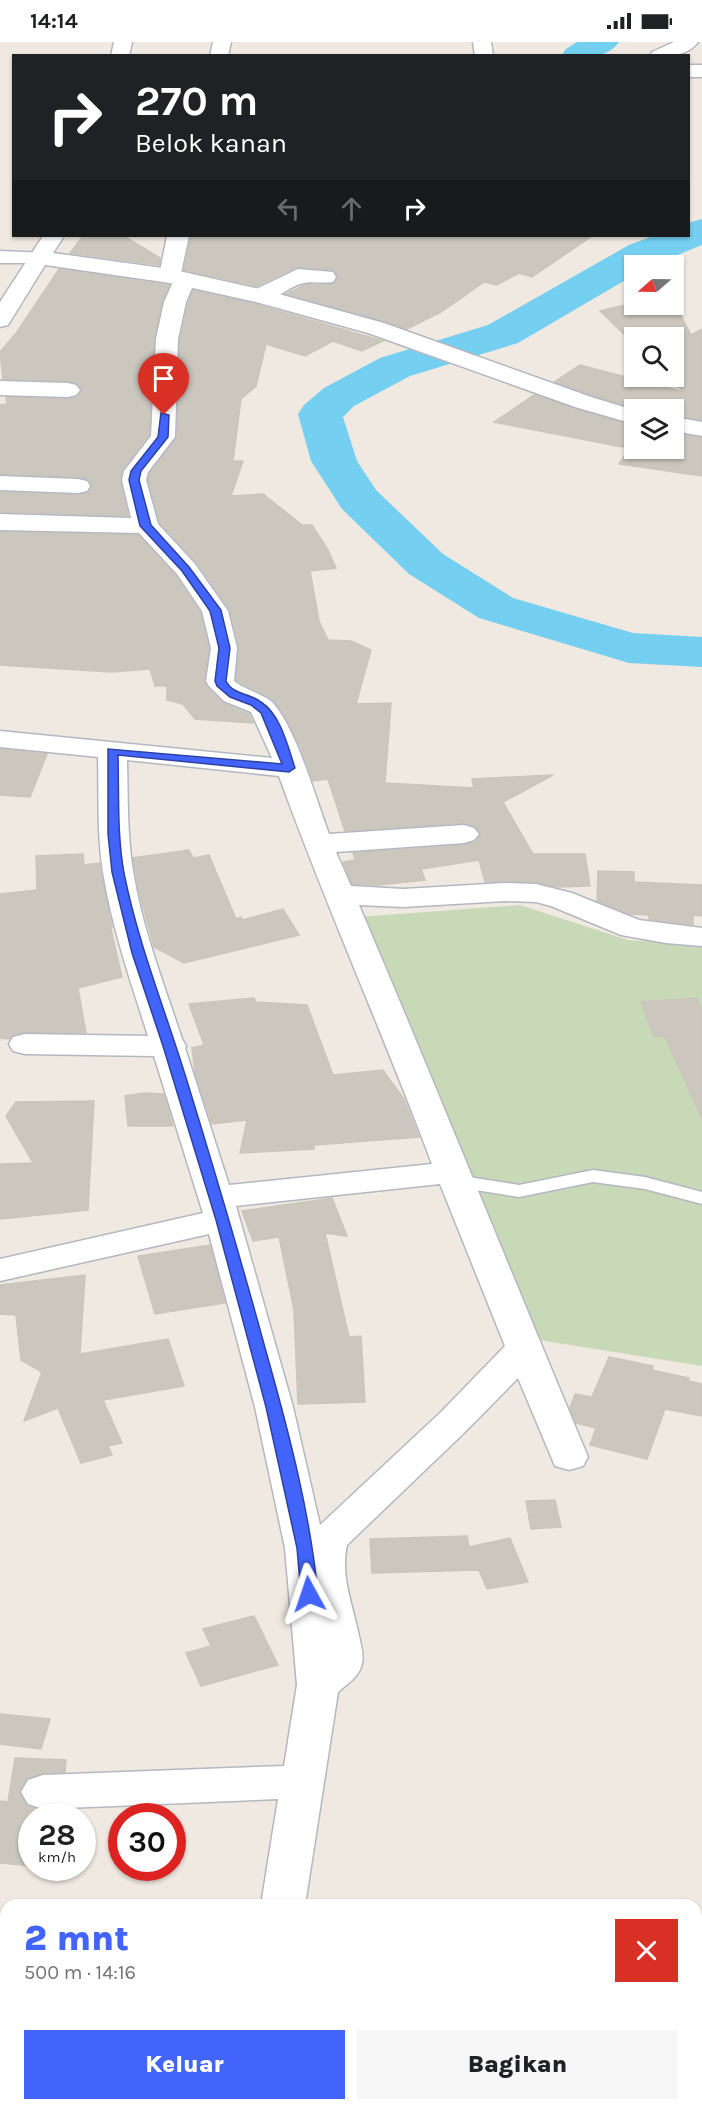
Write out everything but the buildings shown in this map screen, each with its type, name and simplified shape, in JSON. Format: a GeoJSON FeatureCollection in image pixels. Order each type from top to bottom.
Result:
{"type":"FeatureCollection","features":[{"type":"Feature","properties":{"kind":"street"},"geometry":{"type":"LineString","coordinates":[[663,54],[689,42]]}},
{"type":"Feature","properties":{"kind":"street"},"geometry":{"type":"LineString","coordinates":[[0,320],[52,237]]}},
{"type":"Feature","properties":{"kind":"street"},"geometry":{"type":"LineString","coordinates":[[178,237],[175,302],[167,339],[163,437],[136,471],[134,480],[146,526],[186,569],[215,610],[224,648],[220,681],[223,686],[234,695],[255,702],[266,711],[280,740],[319,844],[569,1457]]}},
{"type":"Feature","properties":{"kind":"street"},"geometry":{"type":"LineString","coordinates":[[0,257],[40,258],[177,278],[260,296],[376,328],[543,389],[624,414]]}},
{"type":"Feature","properties":{"kind":"street"},"geometry":{"type":"LineString","coordinates":[[260,296],[298,276],[325,277]]}},
{"type":"Feature","properties":{"kind":"street"},"geometry":{"type":"LineString","coordinates":[[0,388],[68,390]]}},
{"type":"Feature","properties":{"kind":"street"},"geometry":{"type":"LineString","coordinates":[[684,426],[702,429]]}},
{"type":"Feature","properties":{"kind":"street"},"geometry":{"type":"LineString","coordinates":[[0,483],[78,486]]}},
{"type":"Feature","properties":{"kind":"street"},"geometry":{"type":"LineString","coordinates":[[0,522],[146,526]]}},
{"type":"Feature","properties":{"kind":"street"},"geometry":{"type":"LineString","coordinates":[[0,740],[289,768]]}},
{"type":"Feature","properties":{"kind":"street"},"geometry":{"type":"LineString","coordinates":[[112,751],[114,834],[118,872],[138,953],[170,1046],[219,1208],[274,1407],[305,1548],[318,1685],[284,1899]]}},
{"type":"Feature","properties":{"kind":"street"},"geometry":{"type":"LineString","coordinates":[[319,844],[464,834]]}},
{"type":"Feature","properties":{"kind":"street"},"geometry":{"type":"LineString","coordinates":[[340,895],[403,898],[505,892],[536,893],[561,900],[632,928],[702,937]]}},
{"type":"Feature","properties":{"kind":"street"},"geometry":{"type":"LineString","coordinates":[[25,1044],[170,1046]]}},
{"type":"Feature","properties":{"kind":"street"},"geometry":{"type":"LineString","coordinates":[[0,1270],[219,1208],[454,1176]]}},
{"type":"Feature","properties":{"kind":"street"},"geometry":{"type":"LineString","coordinates":[[318,1685],[341,1666],[342,1662],[325,1580],[323,1555],[329,1539],[454,1421],[524,1349]]}},
{"type":"Feature","properties":{"kind":"street"},"geometry":{"type":"LineString","coordinates":[[43,1792],[303,1782]]}},
{"type":"Feature","properties":{"kind":"lane"},"geometry":{"type":"LineString","coordinates":[[454,1176],[519,1191],[593,1176],[645,1183],[702,1198]]}},
{"type":"Feature","properties":{"kind":"green space"},"geometry":{"type":"Polygon","coordinates":[[[520,905],[628,940],[702,945],[702,1366],[539,1340],[358,917],[520,905]]]}},
{"type":"Feature","properties":{"kind":"waterway"},"geometry":{"type":"LineString","coordinates":[[581,54],[602,42]]}},
{"type":"Feature","properties":{"kind":"waterway"},"geometry":{"type":"LineString","coordinates":[[690,235],[702,231]]}},
{"type":"Feature","properties":{"kind":"waterway"},"geometry":{"type":"LineString","coordinates":[[686,237],[643,253],[503,334],[395,367],[339,397],[320,414],[334,461],[358,499],[426,564],[496,608],[629,648],[702,652]]}},
{"type":"Feature","properties":{"kind":"route"},"geometry":{"type":"LineString","coordinates":[[164,415],[163,437],[136,471],[134,480],[135,491],[146,526],[186,569],[215,610],[224,648],[220,681],[234,695],[255,702],[266,711],[280,740],[289,768],[112,751],[114,834],[118,872],[138,953],[170,1046],[223,1220],[274,1407],[305,1548],[309,1594]]}}]}
